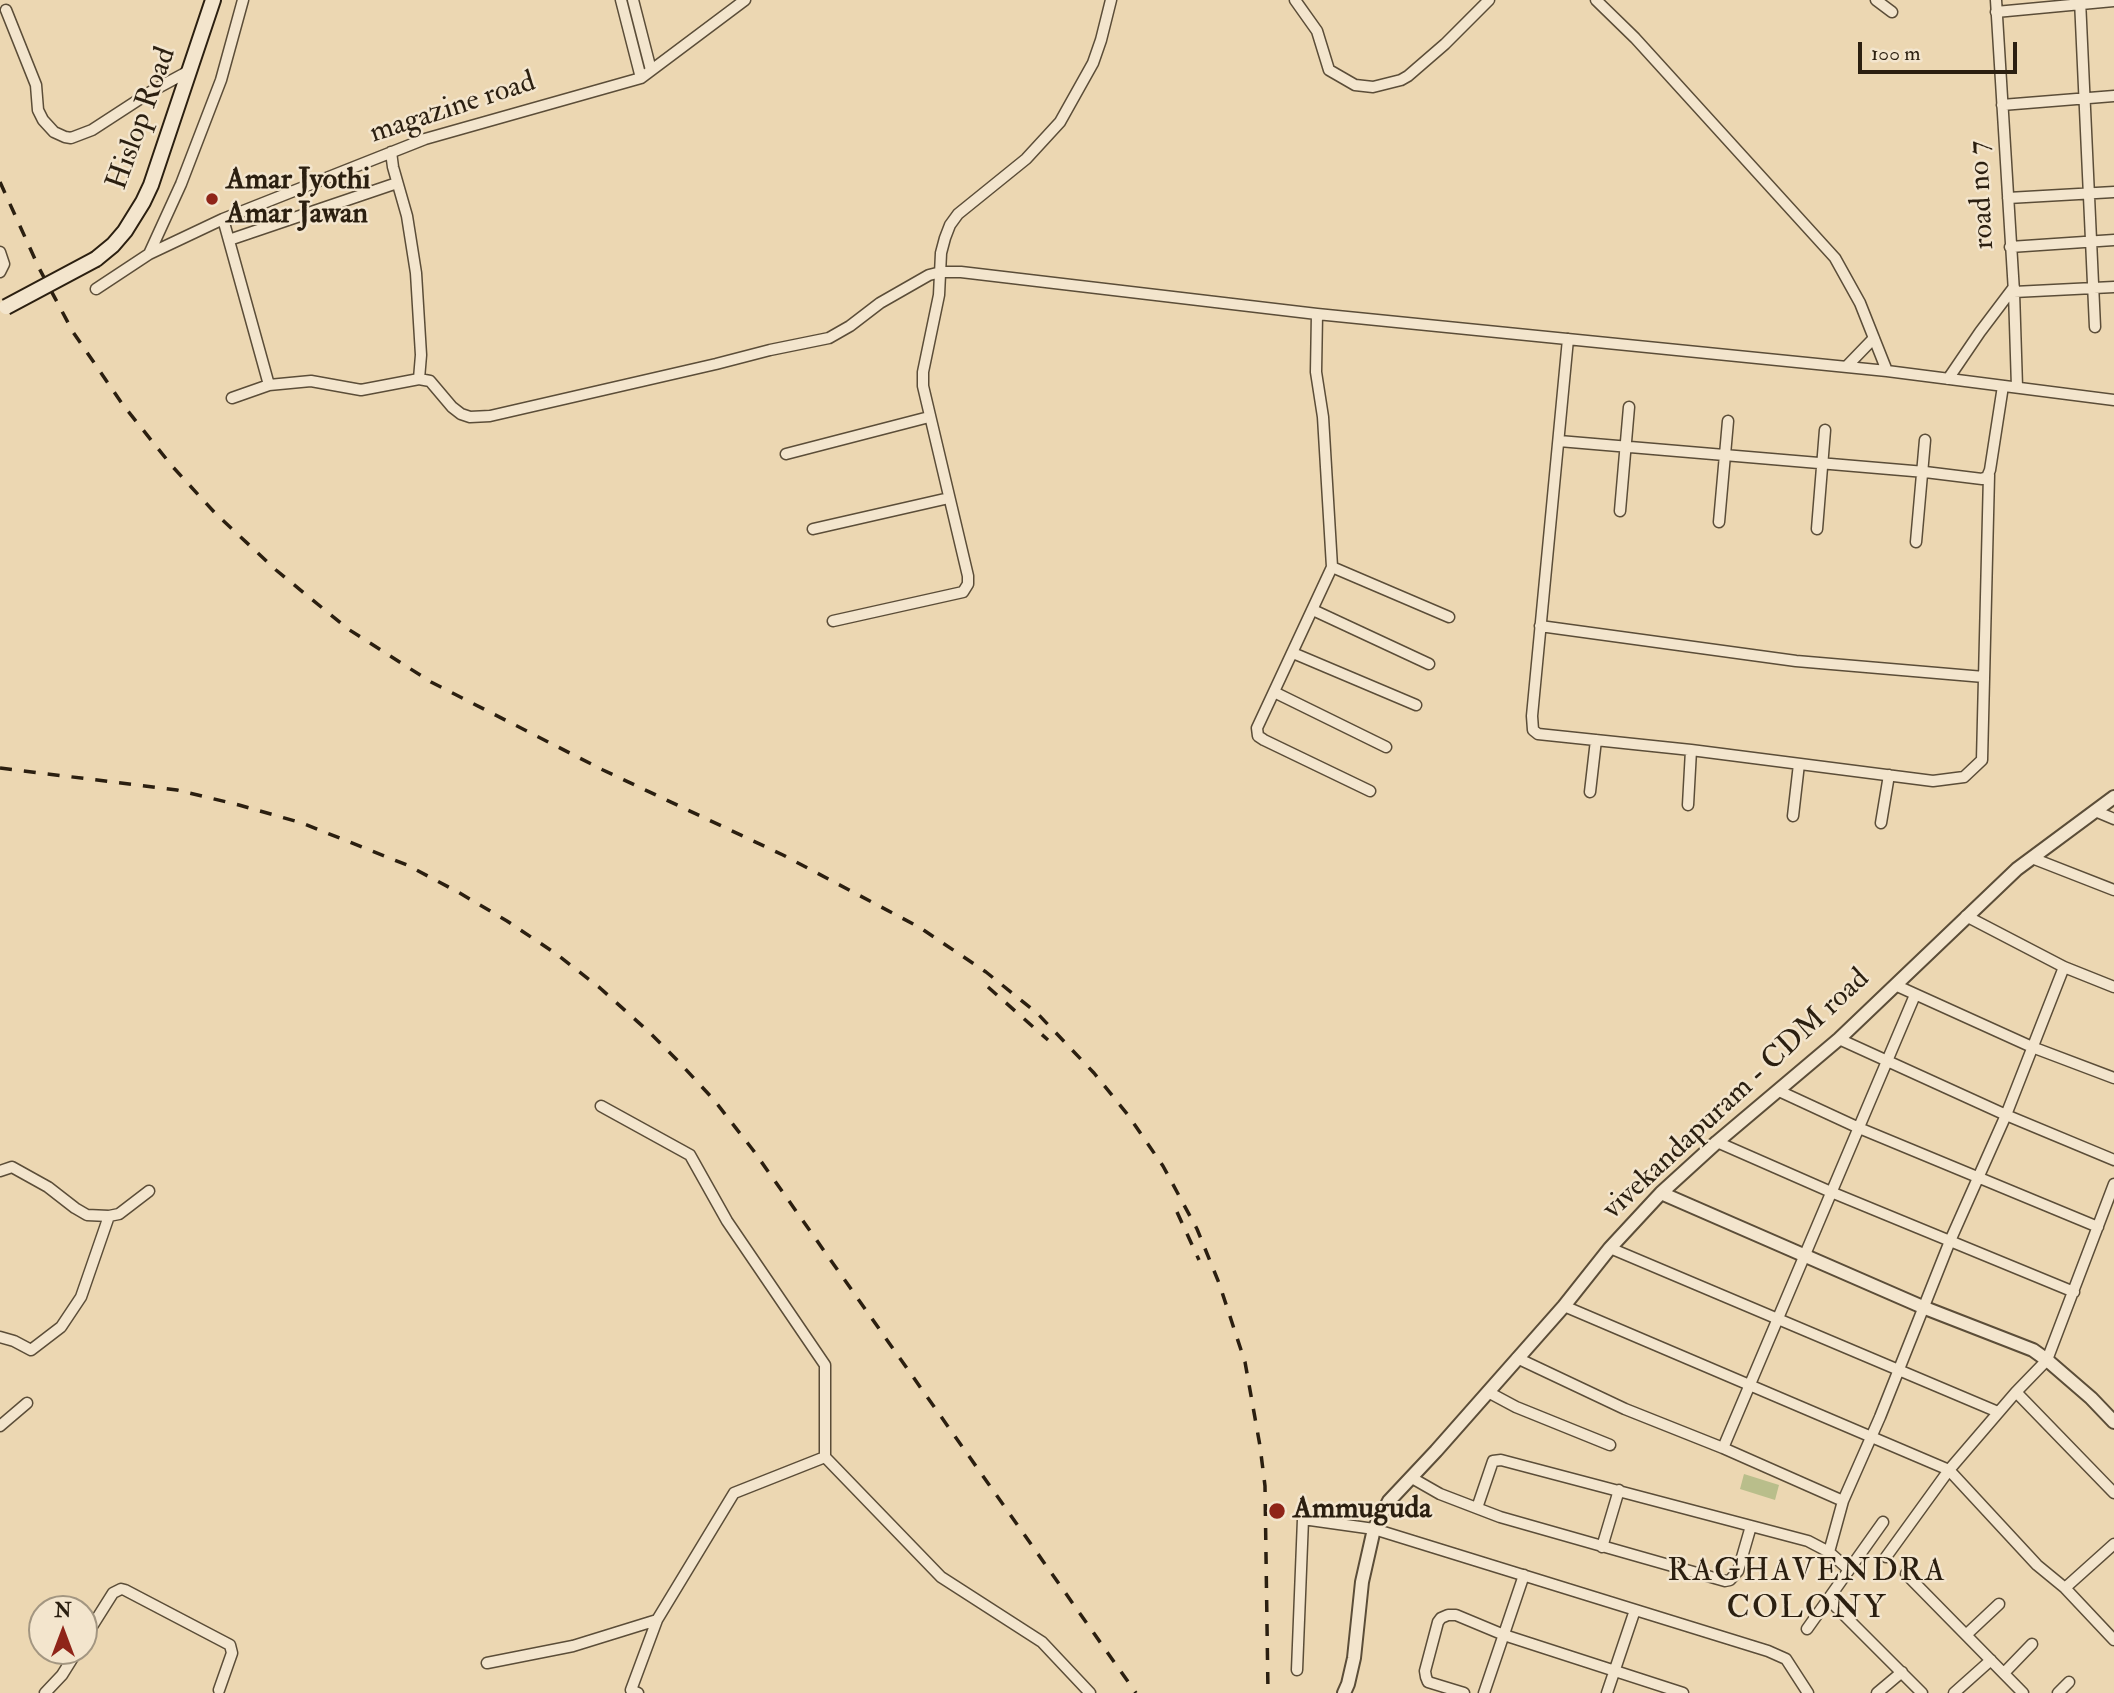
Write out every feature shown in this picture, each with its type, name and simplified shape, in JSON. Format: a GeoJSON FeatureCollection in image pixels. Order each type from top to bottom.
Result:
{"type":"FeatureCollection","features":[{"type":"Feature","properties":{"kind":"main road","name":"Hislop Road"},"geometry":{"type":"LineString","coordinates":[[3,308],[96,259],[125,231],[144,202],[158,169],[213,0]]}},
{"type":"Feature","properties":{"kind":"street"},"geometry":{"type":"LineString","coordinates":[[149,254],[181,184],[221,80],[243,0]]}},
{"type":"Feature","properties":{"kind":"street"},"geometry":{"type":"LineString","coordinates":[[621,0],[641,78]]}},
{"type":"Feature","properties":{"kind":"street"},"geometry":{"type":"LineString","coordinates":[[633,0],[652,70]]}},
{"type":"Feature","properties":{"kind":"street","name":"magazine road"},"geometry":{"type":"LineString","coordinates":[[96,289],[149,254],[223,219],[391,152],[425,139],[641,78],[745,0]]}},
{"type":"Feature","properties":{"kind":"street"},"geometry":{"type":"LineString","coordinates":[[833,621],[963,592],[968,584],[923,386],[923,372],[941,272],[941,253],[950,225],[958,214],[1026,159],[1060,122],[1093,63],[1111,0]]}},
{"type":"Feature","properties":{"kind":"street"},"geometry":{"type":"LineString","coordinates":[[1295,0],[1317,31],[1329,70],[1355,85],[1373,87],[1401,80],[1408,75],[1445,44],[1489,0]]}},
{"type":"Feature","properties":{"kind":"street"},"geometry":{"type":"LineString","coordinates":[[1596,0],[1835,258],[1852,285],[1887,371]]}},
{"type":"Feature","properties":{"kind":"street"},"geometry":{"type":"LineString","coordinates":[[1876,0],[1892,12]]}},
{"type":"Feature","properties":{"kind":"street","name":"road no 7"},"geometry":{"type":"LineString","coordinates":[[1996,0],[2018,387]]}},
{"type":"Feature","properties":{"kind":"street"},"geometry":{"type":"LineString","coordinates":[[1996,12],[2080,2],[2114,1]]}},
{"type":"Feature","properties":{"kind":"street"},"geometry":{"type":"LineString","coordinates":[[2080,2],[2095,327]]}},
{"type":"Feature","properties":{"kind":"street"},"geometry":{"type":"LineString","coordinates":[[6,10],[36,85],[38,110],[54,132],[65,137],[71,138],[92,130],[190,71]]}},
{"type":"Feature","properties":{"kind":"street"},"geometry":{"type":"LineString","coordinates":[[2002,105],[2114,96]]}},
{"type":"Feature","properties":{"kind":"street"},"geometry":{"type":"LineString","coordinates":[[391,152],[407,216],[416,273],[421,355],[419,379]]}},
{"type":"Feature","properties":{"kind":"street"},"geometry":{"type":"LineString","coordinates":[[229,240],[397,183]]}},
{"type":"Feature","properties":{"kind":"street"},"geometry":{"type":"LineString","coordinates":[[2008,198],[2114,192]]}},
{"type":"Feature","properties":{"kind":"street"},"geometry":{"type":"LineString","coordinates":[[223,219],[269,385]]}},
{"type":"Feature","properties":{"kind":"street"},"geometry":{"type":"LineString","coordinates":[[2010,247],[2114,240]]}},
{"type":"Feature","properties":{"kind":"street"},"geometry":{"type":"LineString","coordinates":[[0,252],[4,264],[0,272]]}},
{"type":"Feature","properties":{"kind":"street"},"geometry":{"type":"LineString","coordinates":[[232,398],[269,385],[311,382],[361,390],[419,379],[430,381],[461,414],[470,417],[490,416],[830,338],[880,303],[929,275],[961,272],[1317,314],[1887,371],[2114,400]]}},
{"type":"Feature","properties":{"kind":"street"},"geometry":{"type":"LineString","coordinates":[[1948,379],[2014,290],[2114,287]]}},
{"type":"Feature","properties":{"kind":"street"},"geometry":{"type":"LineString","coordinates":[[1317,314],[1316,372],[1323,417],[1332,567],[1257,728],[1258,736],[1370,791]]}},
{"type":"Feature","properties":{"kind":"street"},"geometry":{"type":"LineString","coordinates":[[1846,367],[1874,338]]}},
{"type":"Feature","properties":{"kind":"street"},"geometry":{"type":"LineString","coordinates":[[1568,339],[1532,716],[1533,730],[1538,734],[1691,750],[1933,781],[1964,776],[1982,760],[1989,475],[2003,386]]}},
{"type":"Feature","properties":{"kind":"street"},"geometry":{"type":"LineString","coordinates":[[1620,512],[1629,408]]}},
{"type":"Feature","properties":{"kind":"street"},"geometry":{"type":"LineString","coordinates":[[786,454],[929,417]]}},
{"type":"Feature","properties":{"kind":"street"},"geometry":{"type":"LineString","coordinates":[[1719,522],[1728,421]]}},
{"type":"Feature","properties":{"kind":"street"},"geometry":{"type":"LineString","coordinates":[[1817,528],[1825,430]]}},
{"type":"Feature","properties":{"kind":"street"},"geometry":{"type":"LineString","coordinates":[[1916,542],[1925,440]]}},
{"type":"Feature","properties":{"kind":"street"},"geometry":{"type":"LineString","coordinates":[[1559,441],[1982,479],[1989,475]]}},
{"type":"Feature","properties":{"kind":"street"},"geometry":{"type":"LineString","coordinates":[[813,529],[949,498]]}},
{"type":"Feature","properties":{"kind":"street"},"geometry":{"type":"LineString","coordinates":[[1332,567],[1449,617]]}},
{"type":"Feature","properties":{"kind":"street"},"geometry":{"type":"LineString","coordinates":[[1312,610],[1429,664]]}},
{"type":"Feature","properties":{"kind":"street"},"geometry":{"type":"LineString","coordinates":[[1541,626],[1796,661],[1984,677]]}},
{"type":"Feature","properties":{"kind":"street"},"geometry":{"type":"LineString","coordinates":[[1293,653],[1416,705]]}},
{"type":"Feature","properties":{"kind":"street"},"geometry":{"type":"LineString","coordinates":[[1274,692],[1386,747]]}},
{"type":"Feature","properties":{"kind":"street"},"geometry":{"type":"LineString","coordinates":[[1590,792],[1596,740]]}},
{"type":"Feature","properties":{"kind":"street"},"geometry":{"type":"LineString","coordinates":[[1688,805],[1691,750]]}},
{"type":"Feature","properties":{"kind":"street"},"geometry":{"type":"LineString","coordinates":[[1793,816],[1799,764]]}},
{"type":"Feature","properties":{"kind":"street"},"geometry":{"type":"LineString","coordinates":[[1881,823],[1889,775]]}},
{"type":"Feature","properties":{"kind":"street","name":"vivekandapuram - CDM road"},"geometry":{"type":"LineString","coordinates":[[1344,1693],[1349,1684],[1354,1658],[1362,1582],[1374,1529],[1389,1501],[1661,1193],[1839,1039],[1966,916],[2032,858],[2114,797]]}},
{"type":"Feature","properties":{"kind":"street"},"geometry":{"type":"LineString","coordinates":[[2095,811],[2114,819]]}},
{"type":"Feature","properties":{"kind":"street"},"geometry":{"type":"LineString","coordinates":[[2032,858],[2114,890]]}},
{"type":"Feature","properties":{"kind":"street"},"geometry":{"type":"LineString","coordinates":[[1966,916],[2063,967],[2114,987]]}},
{"type":"Feature","properties":{"kind":"street"},"geometry":{"type":"LineString","coordinates":[[1829,1552],[1843,1501],[1925,1308],[1950,1241],[2006,1115],[2063,967]]}},
{"type":"Feature","properties":{"kind":"street"},"geometry":{"type":"LineString","coordinates":[[1895,985],[2032,1047],[2114,1078]]}},
{"type":"Feature","properties":{"kind":"street"},"geometry":{"type":"LineString","coordinates":[[1723,1448],[1915,995]]}},
{"type":"Feature","properties":{"kind":"street"},"geometry":{"type":"LineString","coordinates":[[1839,1039],[2006,1115],[2114,1160]]}},
{"type":"Feature","properties":{"kind":"street"},"geometry":{"type":"LineString","coordinates":[[1779,1091],[1859,1128],[2098,1227]]}},
{"type":"Feature","properties":{"kind":"street"},"geometry":{"type":"LineString","coordinates":[[601,1106],[690,1155],[727,1221],[825,1365],[825,1457],[941,1577],[1042,1642],[1090,1693]]}},
{"type":"Feature","properties":{"kind":"street"},"geometry":{"type":"LineString","coordinates":[[1717,1142],[2074,1292]]}},
{"type":"Feature","properties":{"kind":"street"},"geometry":{"type":"LineString","coordinates":[[0,1171],[12,1167],[48,1187],[87,1215],[109,1216],[125,1211],[149,1191]]}},
{"type":"Feature","properties":{"kind":"street"},"geometry":{"type":"LineString","coordinates":[[1886,1557],[1949,1470],[2047,1360],[2114,1184]]}},
{"type":"Feature","properties":{"kind":"street"},"geometry":{"type":"LineString","coordinates":[[1661,1193],[1804,1257],[2033,1350],[2091,1398],[2114,1422]]}},
{"type":"Feature","properties":{"kind":"street"},"geometry":{"type":"LineString","coordinates":[[0,1337],[15,1341],[31,1350],[61,1327],[81,1297],[109,1216]]}},
{"type":"Feature","properties":{"kind":"street"},"geometry":{"type":"LineString","coordinates":[[1610,1248],[1998,1412]]}},
{"type":"Feature","properties":{"kind":"street"},"geometry":{"type":"LineString","coordinates":[[1564,1306],[1949,1470],[2037,1565],[2065,1588],[2114,1640]]}},
{"type":"Feature","properties":{"kind":"street"},"geometry":{"type":"LineString","coordinates":[[1517,1359],[1625,1409],[1723,1448],[1843,1501]]}},
{"type":"Feature","properties":{"kind":"street"},"geometry":{"type":"LineString","coordinates":[[1488,1392],[1516,1407],[1610,1445]]}},
{"type":"Feature","properties":{"kind":"street"},"geometry":{"type":"LineString","coordinates":[[2016,1392],[2114,1493]]}},
{"type":"Feature","properties":{"kind":"street"},"geometry":{"type":"LineString","coordinates":[[0,1426],[27,1403]]}},
{"type":"Feature","properties":{"kind":"street"},"geometry":{"type":"LineString","coordinates":[[638,1693],[631,1690],[657,1620],[734,1493],[825,1457]]}},
{"type":"Feature","properties":{"kind":"street"},"geometry":{"type":"LineString","coordinates":[[1477,1508],[1493,1461],[1501,1460],[1808,1541],[1829,1552],[1848,1569]]}},
{"type":"Feature","properties":{"kind":"street"},"geometry":{"type":"LineString","coordinates":[[1412,1478],[1440,1494],[1500,1517],[1725,1581],[1730,1580],[1738,1571],[1751,1526]]}},
{"type":"Feature","properties":{"kind":"street"},"geometry":{"type":"LineString","coordinates":[[1602,1547],[1619,1490]]}},
{"type":"Feature","properties":{"kind":"street"},"geometry":{"type":"LineString","coordinates":[[1297,1670],[1303,1519],[1374,1529],[1786,1659],[1808,1693]]}},
{"type":"Feature","properties":{"kind":"street"},"geometry":{"type":"LineString","coordinates":[[1807,1629],[1883,1522]]}},
{"type":"Feature","properties":{"kind":"street"},"geometry":{"type":"LineString","coordinates":[[2065,1588],[2114,1544]]}},
{"type":"Feature","properties":{"kind":"street"},"geometry":{"type":"LineString","coordinates":[[1906,1574],[2023,1693]]}},
{"type":"Feature","properties":{"kind":"street"},"geometry":{"type":"LineString","coordinates":[[1484,1693],[1524,1575]]}},
{"type":"Feature","properties":{"kind":"street"},"geometry":{"type":"LineString","coordinates":[[98,1617],[113,1593],[121,1589],[230,1645],[232,1653],[219,1690]]}},
{"type":"Feature","properties":{"kind":"street"},"geometry":{"type":"LineString","coordinates":[[1828,1599],[1922,1693]]}},
{"type":"Feature","properties":{"kind":"street"},"geometry":{"type":"LineString","coordinates":[[1967,1634],[1999,1604]]}},
{"type":"Feature","properties":{"kind":"street"},"geometry":{"type":"LineString","coordinates":[[1607,1693],[1635,1610]]}},
{"type":"Feature","properties":{"kind":"street"},"geometry":{"type":"LineString","coordinates":[[1464,1693],[1428,1682],[1426,1677],[1425,1671],[1435,1631],[1441,1618],[1448,1615],[1456,1615],[1504,1635],[1683,1693]]}},
{"type":"Feature","properties":{"kind":"street"},"geometry":{"type":"LineString","coordinates":[[487,1662],[573,1646],[657,1620]]}},
{"type":"Feature","properties":{"kind":"street"},"geometry":{"type":"LineString","coordinates":[[2004,1673],[2032,1644]]}},
{"type":"Feature","properties":{"kind":"street"},"geometry":{"type":"LineString","coordinates":[[1954,1693],[1991,1660]]}},
{"type":"Feature","properties":{"kind":"street"},"geometry":{"type":"LineString","coordinates":[[45,1693],[68,1665]]}},
{"type":"Feature","properties":{"kind":"street"},"geometry":{"type":"LineString","coordinates":[[1877,1693],[1902,1672]]}},
{"type":"Feature","properties":{"kind":"street"},"geometry":{"type":"LineString","coordinates":[[2058,1693],[2069,1682]]}},
{"type":"Feature","properties":{"kind":"green space"},"geometry":{"type":"Polygon","coordinates":[[[1744,1474],[1779,1485],[1775,1500],[1740,1489],[1744,1474]]]}},
{"type":"Feature","properties":{"kind":"railway"},"geometry":{"type":"LineString","coordinates":[[0,182],[39,268],[73,332],[123,405],[172,466],[215,513],[276,570],[348,629],[431,682],[603,770],[783,855],[919,927],[986,972],[1037,1013],[1094,1073],[1128,1115],[1163,1166],[1197,1229],[1219,1283],[1245,1362],[1265,1486],[1268,1693]]}},
{"type":"Feature","properties":{"kind":"railway"},"geometry":{"type":"LineString","coordinates":[[0,768],[177,790],[302,823],[407,865],[458,892],[555,953],[600,988],[679,1062],[714,1100],[753,1150],[1136,1693]]}},
{"type":"Feature","properties":{"kind":"railway"},"geometry":{"type":"LineString","coordinates":[[988,987],[1048,1040]]}},
{"type":"Feature","properties":{"kind":"railway"},"geometry":{"type":"LineString","coordinates":[[1177,1212],[1199,1260]]}},
{"type":"Feature","properties":{"kind":"place","name":"Amar Jyothi Amar Jawan"},"geometry":{"type":"Point","coordinates":[212,199]}},
{"type":"Feature","properties":{"kind":"place","name":"Ammuguda"},"geometry":{"type":"Point","coordinates":[1277,1511]}},
{"type":"Feature","properties":{"kind":"district","name":"RAGHAVENDRA COLONY"},"geometry":{"type":"Point","coordinates":[1807,1592]}}]}
